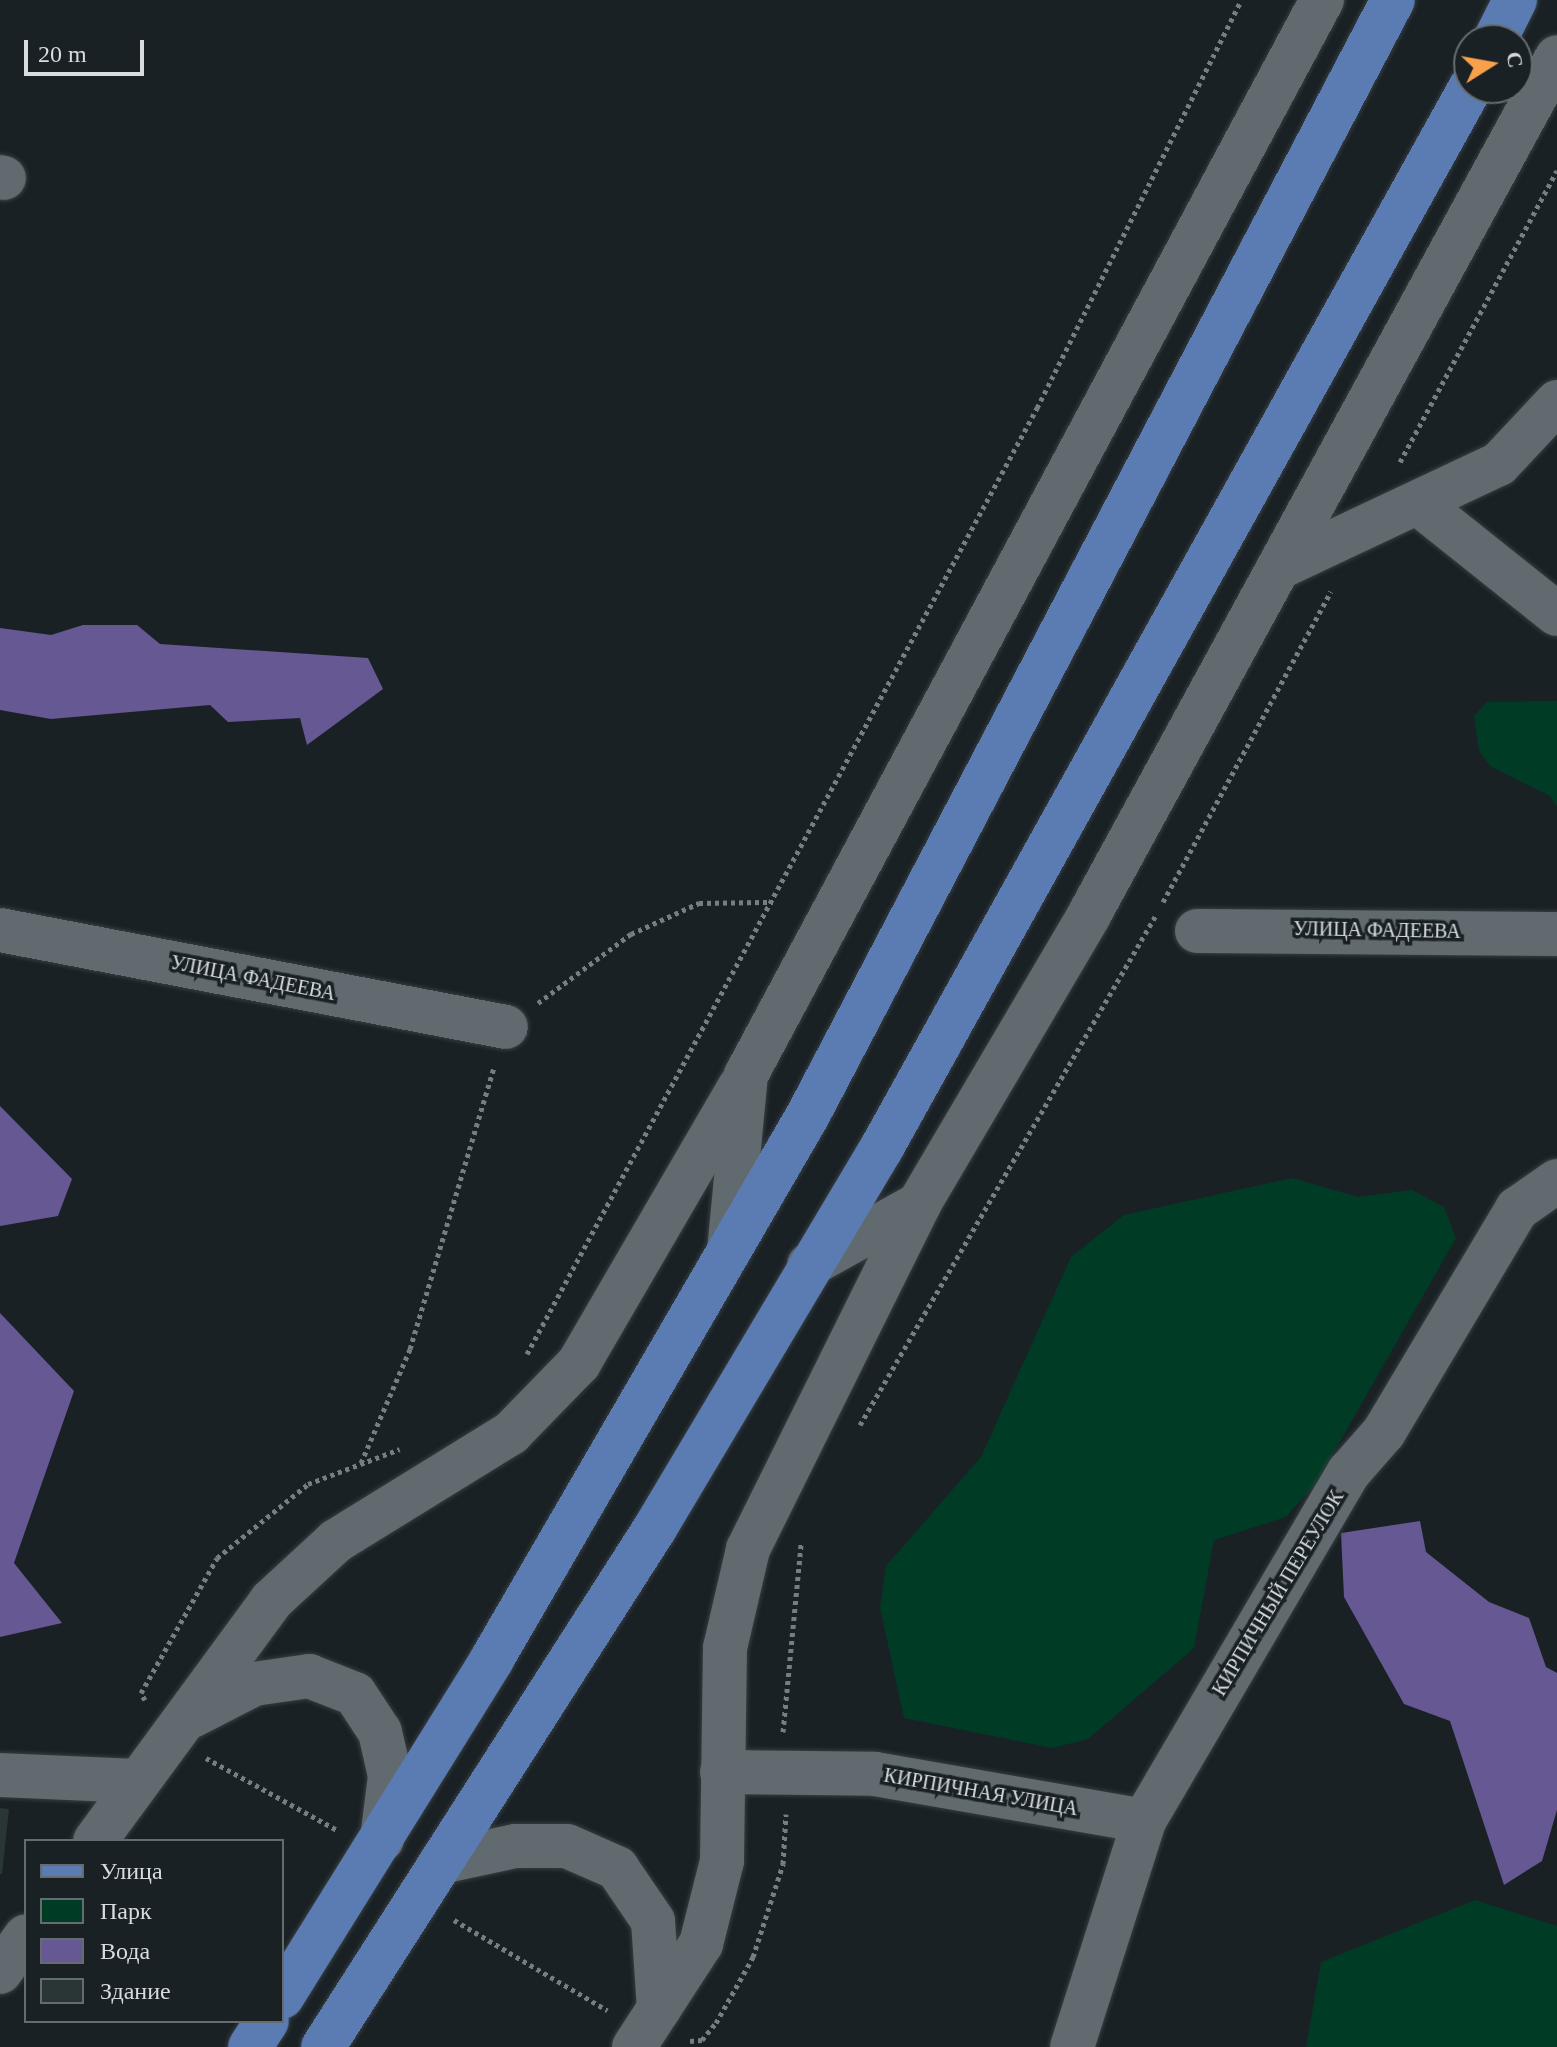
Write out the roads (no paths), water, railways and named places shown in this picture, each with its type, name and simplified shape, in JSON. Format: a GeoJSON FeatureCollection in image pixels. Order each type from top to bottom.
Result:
{"type":"FeatureCollection","features":[{"type":"Feature","properties":{"kind":"main road"},"geometry":{"type":"LineString","coordinates":[[284,1994],[382,1839],[808,1115],[1393,0]]}},
{"type":"Feature","properties":{"kind":"main road"},"geometry":{"type":"LineString","coordinates":[[1503,24],[1515,0]]}},
{"type":"Feature","properties":{"kind":"main road"},"geometry":{"type":"LineString","coordinates":[[323,2047],[655,1528],[809,1265],[881,1149],[1461,104]]}},
{"type":"Feature","properties":{"kind":"main road"},"geometry":{"type":"LineString","coordinates":[[250,2047],[266,2023]]}},
{"type":"Feature","properties":{"kind":"street"},"geometry":{"type":"LineString","coordinates":[[96,1839],[271,1601],[336,1541],[511,1433],[579,1363],[746,1075],[1322,0]]}},
{"type":"Feature","properties":{"kind":"street"},"geometry":{"type":"LineString","coordinates":[[646,2028],[701,1944],[722,1861],[725,1648],[748,1549],[919,1204],[1280,567],[1557,57]]}},
{"type":"Feature","properties":{"kind":"street"},"geometry":{"type":"LineString","coordinates":[[1280,567],[1406,489],[1499,464],[1557,402]]}},
{"type":"Feature","properties":{"kind":"street"},"geometry":{"type":"LineString","coordinates":[[1406,489],[1557,614]]}},
{"type":"Feature","properties":{"kind":"street","name":"УЛИЦА ФАДЕЕВА"},"geometry":{"type":"LineString","coordinates":[[0,930],[506,1027]]}},
{"type":"Feature","properties":{"kind":"street","name":"УЛИЦА ФАДЕЕВА"},"geometry":{"type":"LineString","coordinates":[[1197,931],[1557,934]]}},
{"type":"Feature","properties":{"kind":"street"},"geometry":{"type":"LineString","coordinates":[[729,1251],[746,1075]]}},
{"type":"Feature","properties":{"kind":"street","name":"КИРПИЧНЫЙ ПЕРЕУЛОК"},"geometry":{"type":"LineString","coordinates":[[1072,2047],[1144,1821],[1349,1472],[1384,1432],[1517,1209],[1557,1181]]}},
{"type":"Feature","properties":{"kind":"street"},"geometry":{"type":"LineString","coordinates":[[809,1265],[919,1204]]}},
{"type":"Feature","properties":{"kind":"street"},"geometry":{"type":"LineString","coordinates":[[179,1728],[254,1684],[295,1678],[355,1694],[380,1732],[390,1776],[382,1839]]}},
{"type":"Feature","properties":{"kind":"street","name":"КИРПИЧНАЯ УЛИЦА"},"geometry":{"type":"LineString","coordinates":[[722,1772],[789,1777],[875,1774],[1144,1821]]}},
{"type":"Feature","properties":{"kind":"street"},"geometry":{"type":"LineString","coordinates":[[0,1775],[138,1781]]}},
{"type":"Feature","properties":{"kind":"street"},"geometry":{"type":"LineString","coordinates":[[441,1862],[515,1846],[567,1846],[617,1868],[653,1921],[646,2028]]}},
{"type":"Feature","properties":{"kind":"street"},"geometry":{"type":"LineString","coordinates":[[0,1972],[24,1939]]}},
{"type":"Feature","properties":{"kind":"water"},"geometry":{"type":"Polygon","coordinates":[[[83,625],[137,625],[160,644],[368,658],[383,689],[307,745],[300,718],[228,722],[210,705],[51,719],[0,710],[0,628],[51,635],[83,625]]]}},
{"type":"Feature","properties":{"kind":"water"},"geometry":{"type":"Polygon","coordinates":[[[0,1106],[72,1179],[58,1216],[0,1226],[0,1106]]]}},
{"type":"Feature","properties":{"kind":"water"},"geometry":{"type":"Polygon","coordinates":[[[0,1313],[74,1391],[14,1563],[62,1623],[0,1637],[0,1313]]]}},
{"type":"Feature","properties":{"kind":"water"},"geometry":{"type":"Polygon","coordinates":[[[1420,1521],[1426,1552],[1489,1602],[1529,1618],[1546,1667],[1557,1673],[1557,1810],[1542,1861],[1504,1885],[1450,1721],[1404,1704],[1344,1597],[1341,1533],[1420,1521]]]}}]}
